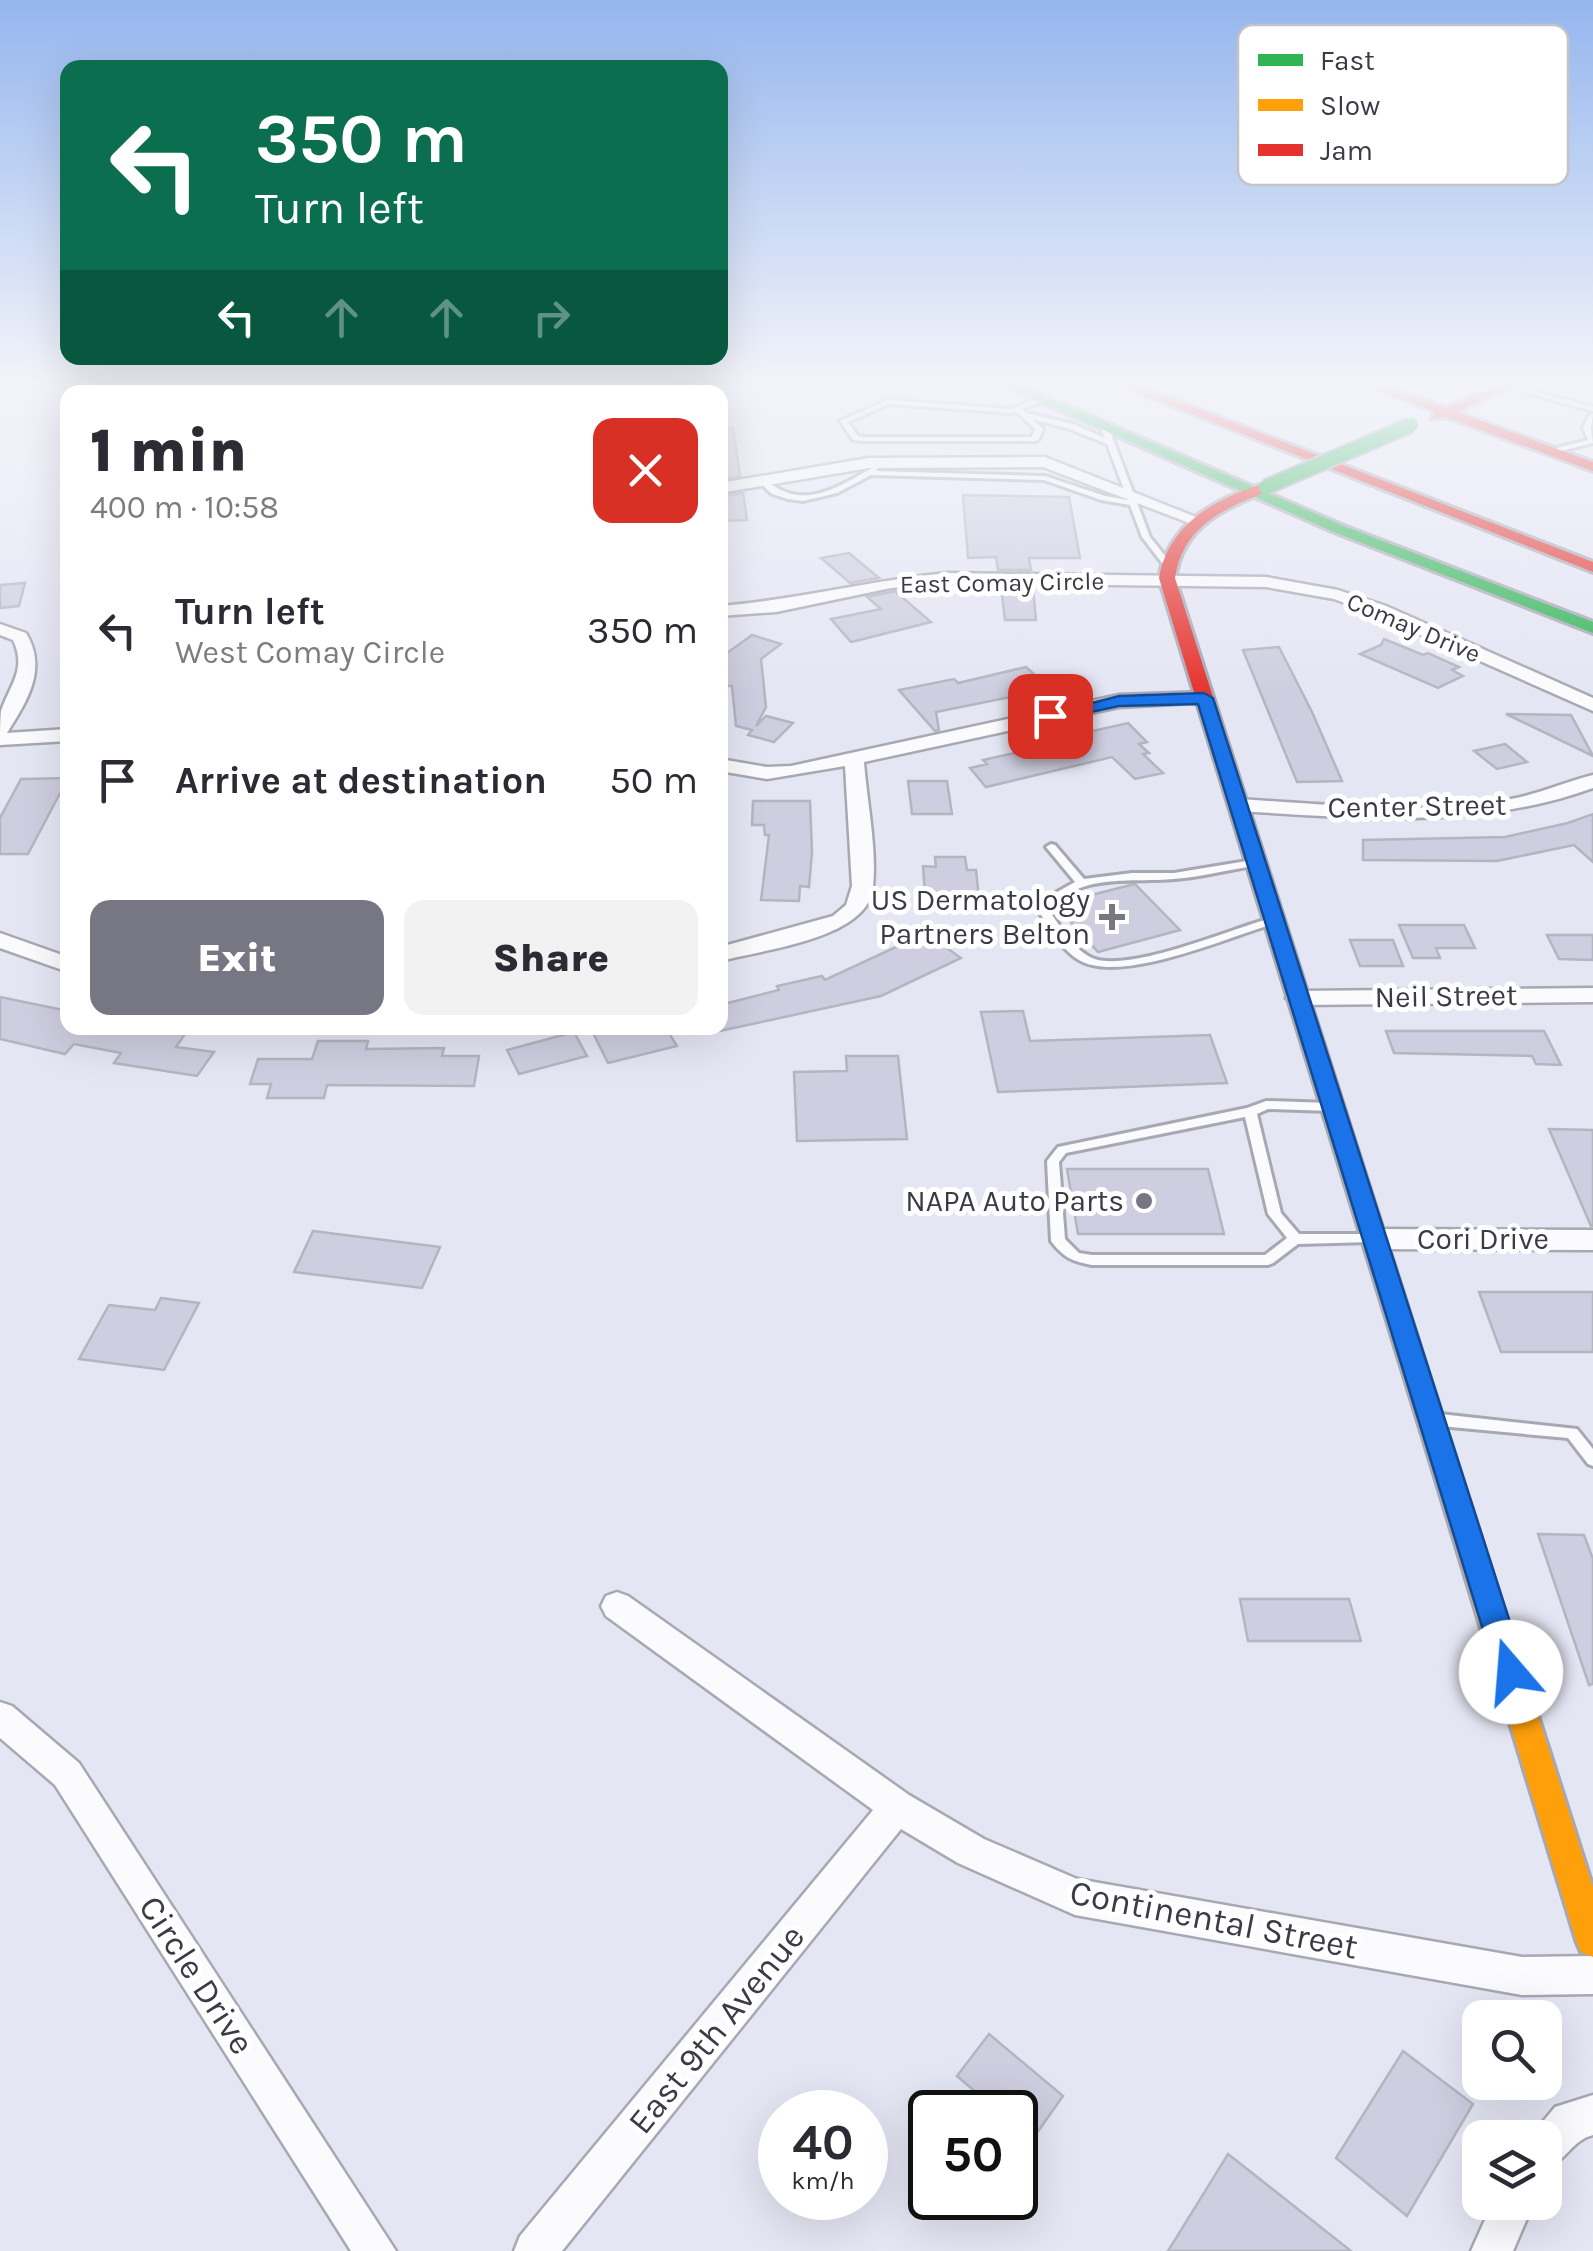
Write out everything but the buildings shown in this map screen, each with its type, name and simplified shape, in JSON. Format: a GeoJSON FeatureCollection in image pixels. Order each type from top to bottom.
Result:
{"type":"FeatureCollection","features":[{"type":"Feature","properties":{"kind":"main road"},"geometry":{"type":"LineString","coordinates":[[1248,485],[1593,628]]}},
{"type":"Feature","properties":{"kind":"main road"},"geometry":{"type":"LineString","coordinates":[[1269,485],[1198,522],[1168,550],[1166,570],[1430,1420],[1581,1853],[1593,1940]]}},
{"type":"Feature","properties":{"kind":"main road"},"geometry":{"type":"LineString","coordinates":[[1378,485],[1593,567]]}},
{"type":"Feature","properties":{"kind":"main road"},"geometry":{"type":"LineString","coordinates":[[1447,485],[1578,536]]}},
{"type":"Feature","properties":{"kind":"main road"},"geometry":{"type":"LineString","coordinates":[[1462,518],[1593,579]]}},
{"type":"Feature","properties":{"kind":"street"},"geometry":{"type":"LineString","coordinates":[[1099,485],[1198,522]]}},
{"type":"Feature","properties":{"kind":"street","name":"East Comay Circle"},"geometry":{"type":"LineString","coordinates":[[728,611],[776,608],[920,580],[1166,570]]}},
{"type":"Feature","properties":{"kind":"street","name":"Comay Drive"},"geometry":{"type":"LineString","coordinates":[[1166,570],[1338,595],[1593,705]]}},
{"type":"Feature","properties":{"kind":"street"},"geometry":{"type":"LineString","coordinates":[[0,628],[20,637],[29,662],[22,690],[0,729]]}},
{"type":"Feature","properties":{"kind":"street"},"geometry":{"type":"LineString","coordinates":[[728,766],[766,773],[854,760],[1119,701],[1204,698]]}},
{"type":"Feature","properties":{"kind":"street"},"geometry":{"type":"LineString","coordinates":[[0,739],[60,735]]}},
{"type":"Feature","properties":{"kind":"street"},"geometry":{"type":"LineString","coordinates":[[728,952],[827,927],[844,920],[860,903],[864,886],[854,760]]}},
{"type":"Feature","properties":{"kind":"street","name":"Center Street"},"geometry":{"type":"LineString","coordinates":[[1238,806],[1456,810],[1542,799],[1593,781]]}},
{"type":"Feature","properties":{"kind":"street"},"geometry":{"type":"LineString","coordinates":[[0,940],[60,962]]}},
{"type":"Feature","properties":{"kind":"street","name":"Neil Street"},"geometry":{"type":"LineString","coordinates":[[1298,998],[1593,994]]}},
{"type":"Feature","properties":{"kind":"street","name":"Cori Drive"},"geometry":{"type":"LineString","coordinates":[[1374,1239],[1593,1240]]}},
{"type":"Feature","properties":{"kind":"street","name":"Continental Street"},"geometry":{"type":"LineString","coordinates":[[617,1606],[897,1808],[971,1851],[1075,1897],[1522,1976],[1593,1975]]}},
{"type":"Feature","properties":{"kind":"street","name":"Circle Drive"},"geometry":{"type":"LineString","coordinates":[[0,1717],[67,1774],[375,2251]]}},
{"type":"Feature","properties":{"kind":"street","name":"East 9th Avenue"},"geometry":{"type":"LineString","coordinates":[[535,2251],[897,1808]]}},
{"type":"Feature","properties":{"kind":"street"},"geometry":{"type":"LineString","coordinates":[[1562,2129],[1568,2121],[1593,2114]]}},
{"type":"Feature","properties":{"kind":"street"},"geometry":{"type":"LineString","coordinates":[[1492,2251],[1506,2220]]}},
{"type":"Feature","properties":{"kind":"lane"},"geometry":{"type":"LineString","coordinates":[[766,485],[772,493],[790,499],[831,493],[845,485]]}},
{"type":"Feature","properties":{"kind":"lane"},"geometry":{"type":"LineString","coordinates":[[1066,485],[1104,498],[1131,499]]}},
{"type":"Feature","properties":{"kind":"lane"},"geometry":{"type":"LineString","coordinates":[[1126,485],[1146,537],[1166,570]]}},
{"type":"Feature","properties":{"kind":"lane"},"geometry":{"type":"LineString","coordinates":[[1051,847],[1081,883]]}},
{"type":"Feature","properties":{"kind":"lane"},"geometry":{"type":"LineString","coordinates":[[1256,862],[1174,876],[1132,876],[1081,883],[1052,898],[1044,912],[1082,958],[1116,966],[1168,956],[1206,939],[1274,920]]}},
{"type":"Feature","properties":{"kind":"lane"},"geometry":{"type":"LineString","coordinates":[[1332,1107],[1266,1105],[1250,1112],[1062,1150],[1054,1161],[1058,1242],[1075,1256],[1092,1260],[1268,1260],[1295,1239],[1374,1239]]}},
{"type":"Feature","properties":{"kind":"lane"},"geometry":{"type":"LineString","coordinates":[[1250,1112],[1275,1214],[1295,1239]]}},
{"type":"Feature","properties":{"kind":"lane"},"geometry":{"type":"LineString","coordinates":[[1430,1420],[1593,1435]]}},
{"type":"Feature","properties":{"kind":"lane"},"geometry":{"type":"LineString","coordinates":[[1572,1433],[1593,1460]]}},
{"type":"Feature","properties":{"kind":"traffic: fast"},"geometry":{"type":"LineString","coordinates":[[1238,485],[1593,628]]}},
{"type":"Feature","properties":{"kind":"traffic: fast"},"geometry":{"type":"LineString","coordinates":[[1266,487],[1271,485]]}},
{"type":"Feature","properties":{"kind":"traffic: fast"},"geometry":{"type":"LineString","coordinates":[[1268,901],[1434,1431]]}},
{"type":"Feature","properties":{"kind":"traffic: slow"},"geometry":{"type":"LineString","coordinates":[[1434,1431],[1593,1940]]}},
{"type":"Feature","properties":{"kind":"traffic: jam"},"geometry":{"type":"LineString","coordinates":[[1382,485],[1593,567]]}},
{"type":"Feature","properties":{"kind":"traffic: jam"},"geometry":{"type":"LineString","coordinates":[[1266,487],[1216,509],[1188,530],[1177,543],[1167,578],[1268,901]]}},
{"type":"Feature","properties":{"kind":"place","name":"US Dermatology Partners Belton"},"geometry":{"type":"Point","coordinates":[1112,917]}},
{"type":"Feature","properties":{"kind":"place","name":"NAPA Auto Parts"},"geometry":{"type":"Point","coordinates":[1144,1201]}},
{"type":"Feature","properties":{"kind":"route"},"geometry":{"type":"LineString","coordinates":[[1050,716],[1119,701],[1204,698],[1511,1672]]}}]}
